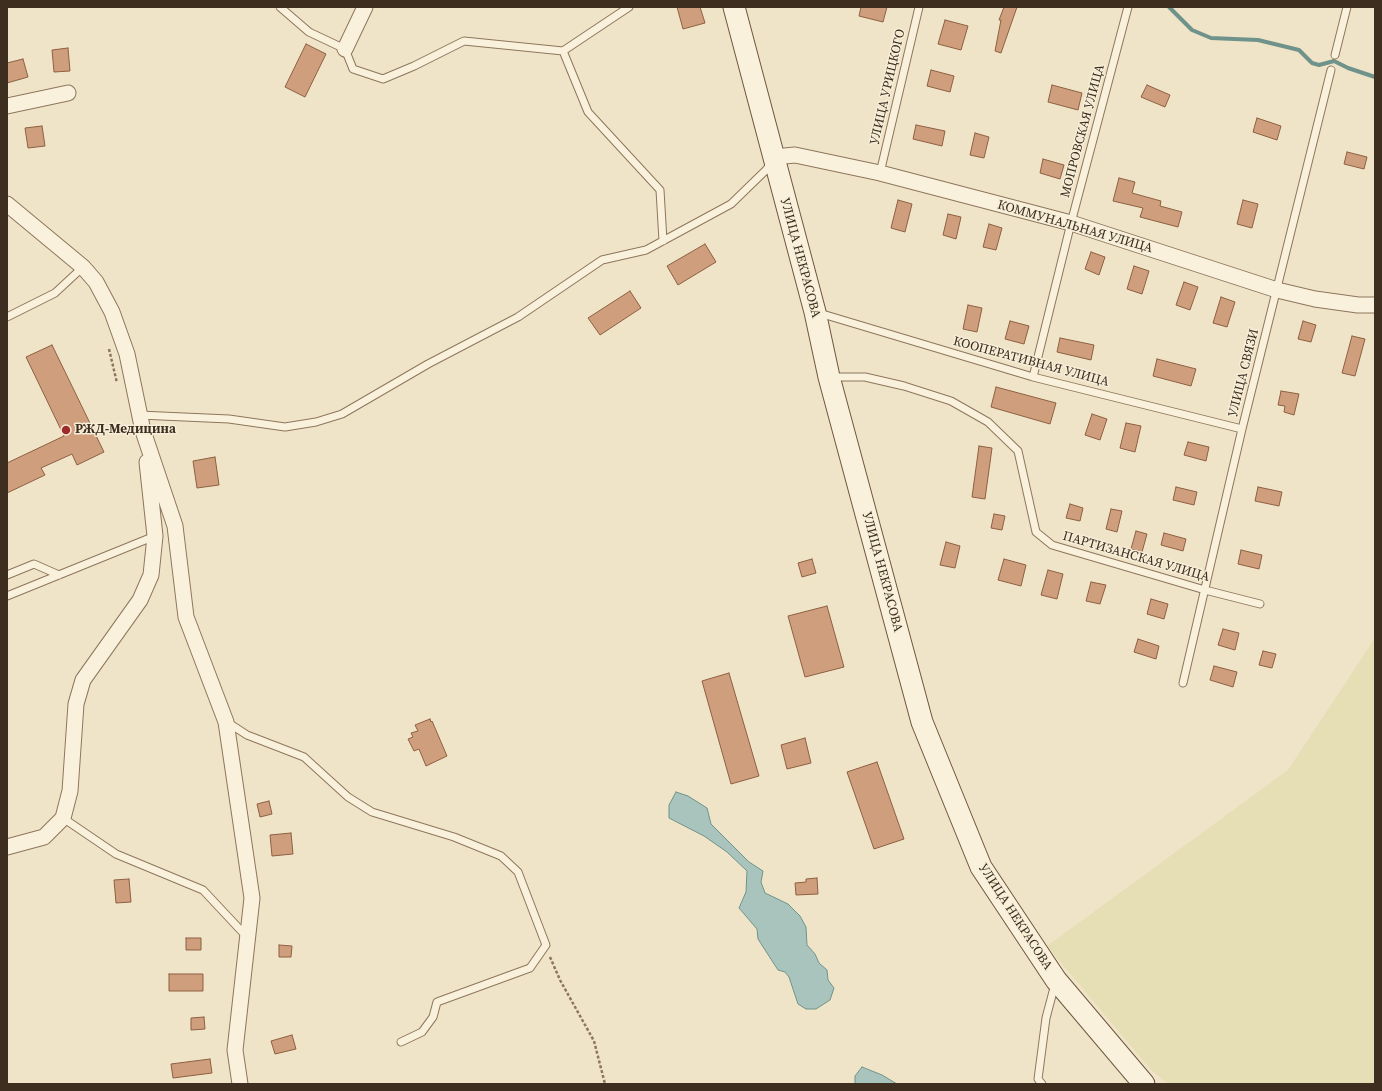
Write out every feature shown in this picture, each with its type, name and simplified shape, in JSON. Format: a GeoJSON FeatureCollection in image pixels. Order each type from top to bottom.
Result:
{"type":"FeatureCollection","features":[{"type":"Feature","properties":{"kind":"main road","name":"УЛИЦА НЕКРАСОВА"},"geometry":{"type":"LineString","coordinates":[[734,7],[815,312],[829,377],[922,722],[981,867],[1056,980],[1144,1084]]}},
{"type":"Feature","properties":{"kind":"street"},"geometry":{"type":"LineString","coordinates":[[345,49],[365,7]]}},
{"type":"Feature","properties":{"kind":"street"},"geometry":{"type":"LineString","coordinates":[[7,106],[68,93]]}},
{"type":"Feature","properties":{"kind":"street","name":"КОММУНАЛЬНАЯ УЛИЦА"},"geometry":{"type":"LineString","coordinates":[[774,158],[795,155],[880,173],[1071,223],[1277,290],[1316,299],[1358,305],[1375,305]]}},
{"type":"Feature","properties":{"kind":"street"},"geometry":{"type":"LineString","coordinates":[[7,204],[83,267],[96,282],[112,312],[127,354],[143,431],[175,526],[186,617],[226,722],[252,898],[235,1050],[240,1084]]}},
{"type":"Feature","properties":{"kind":"street"},"geometry":{"type":"LineString","coordinates":[[7,847],[44,837],[63,818],[70,791],[76,704],[83,680],[140,600],[151,575],[155,536],[143,431]]}},
{"type":"Feature","properties":{"kind":"lane"},"geometry":{"type":"LineString","coordinates":[[280,7],[310,32],[345,49],[353,69],[383,79],[414,66],[464,41],[563,51],[629,7]]}},
{"type":"Feature","properties":{"kind":"lane","name":"УЛИЦА УРИЦКОГО"},"geometry":{"type":"LineString","coordinates":[[880,173],[919,7]]}},
{"type":"Feature","properties":{"kind":"lane","name":"МОПРОВСКАЯ УЛИЦА"},"geometry":{"type":"LineString","coordinates":[[1033,378],[1071,223],[1128,7]]}},
{"type":"Feature","properties":{"kind":"lane"},"geometry":{"type":"LineString","coordinates":[[1335,55],[1347,7]]}},
{"type":"Feature","properties":{"kind":"lane"},"geometry":{"type":"LineString","coordinates":[[563,51],[588,112],[660,190],[663,241]]}},
{"type":"Feature","properties":{"kind":"lane","name":"УЛИЦА СВЯЗИ"},"geometry":{"type":"LineString","coordinates":[[1183,683],[1242,429],[1331,70]]}},
{"type":"Feature","properties":{"kind":"lane"},"geometry":{"type":"LineString","coordinates":[[139,415],[229,419],[285,427],[316,422],[342,414],[428,364],[518,317],[602,260],[646,250],[731,204],[766,170],[774,158]]}},
{"type":"Feature","properties":{"kind":"lane"},"geometry":{"type":"LineString","coordinates":[[7,317],[55,293],[83,267]]}},
{"type":"Feature","properties":{"kind":"lane","name":"КООПЕРАТИВНАЯ УЛИЦА"},"geometry":{"type":"LineString","coordinates":[[815,312],[1033,378],[1242,429]]}},
{"type":"Feature","properties":{"kind":"lane","name":"ПАРТИЗАНСКАЯ УЛИЦА"},"geometry":{"type":"LineString","coordinates":[[829,377],[865,377],[904,386],[951,401],[988,422],[1018,451],[1036,532],[1052,545],[1205,590],[1260,604]]}},
{"type":"Feature","properties":{"kind":"lane"},"geometry":{"type":"LineString","coordinates":[[7,596],[155,536]]}},
{"type":"Feature","properties":{"kind":"lane"},"geometry":{"type":"LineString","coordinates":[[7,575],[34,564],[59,575]]}},
{"type":"Feature","properties":{"kind":"lane"},"geometry":{"type":"LineString","coordinates":[[226,722],[247,735],[304,757],[348,797],[372,812],[454,837],[501,856],[518,872],[546,946],[530,968],[437,1002],[433,1017],[422,1032],[401,1042]]}},
{"type":"Feature","properties":{"kind":"lane"},"geometry":{"type":"LineString","coordinates":[[63,818],[116,854],[203,890],[247,937]]}},
{"type":"Feature","properties":{"kind":"lane"},"geometry":{"type":"LineString","coordinates":[[1039,1082],[1046,1018],[1056,980]]}},
{"type":"Feature","properties":{"kind":"path"},"geometry":{"type":"LineString","coordinates":[[107,344],[118,388]]}},
{"type":"Feature","properties":{"kind":"path"},"geometry":{"type":"LineString","coordinates":[[546,946],[560,980],[594,1041],[605,1084]]}},
{"type":"Feature","properties":{"kind":"shaded area"},"geometry":{"type":"Polygon","coordinates":[[[1375,638],[1375,1084],[1168,1084],[1150,1069],[1047,946],[1288,770],[1375,638]]]}},
{"type":"Feature","properties":{"kind":"water"},"geometry":{"type":"Polygon","coordinates":[[[676,792],[688,796],[707,808],[711,824],[749,862],[763,871],[761,882],[765,893],[788,904],[800,916],[806,927],[807,945],[815,954],[819,963],[827,970],[828,980],[834,988],[830,1000],[816,1009],[806,1009],[798,1004],[789,977],[785,972],[778,970],[758,939],[757,929],[739,908],[746,892],[747,871],[727,852],[704,836],[669,818],[669,805],[676,792]]]}},
{"type":"Feature","properties":{"kind":"water"},"geometry":{"type":"Polygon","coordinates":[[[862,1067],[882,1075],[897,1084],[855,1084],[855,1076],[862,1067]]]}},
{"type":"Feature","properties":{"kind":"building"},"geometry":{"type":"Polygon","coordinates":[[[677,7],[700,7],[705,23],[683,29],[677,7]]]}},
{"type":"Feature","properties":{"kind":"building"},"geometry":{"type":"Polygon","coordinates":[[[861,7],[887,7],[883,22],[859,16],[861,7]]]}},
{"type":"Feature","properties":{"kind":"building"},"geometry":{"type":"Polygon","coordinates":[[[1004,7],[1017,7],[1001,53],[995,51],[1001,20],[999,20],[1004,7]]]}},
{"type":"Feature","properties":{"kind":"building"},"geometry":{"type":"Polygon","coordinates":[[[945,20],[968,26],[961,50],[938,44],[945,20]]]}},
{"type":"Feature","properties":{"kind":"building"},"geometry":{"type":"Polygon","coordinates":[[[306,44],[326,54],[305,97],[285,87],[306,44]]]}},
{"type":"Feature","properties":{"kind":"building"},"geometry":{"type":"Polygon","coordinates":[[[68,48],[70,71],[54,72],[52,50],[68,48]]]}},
{"type":"Feature","properties":{"kind":"building"},"geometry":{"type":"Polygon","coordinates":[[[23,59],[28,77],[7,83],[7,63],[23,59]]]}},
{"type":"Feature","properties":{"kind":"building"},"geometry":{"type":"Polygon","coordinates":[[[931,70],[954,76],[950,92],[927,86],[931,70]]]}},
{"type":"Feature","properties":{"kind":"building"},"geometry":{"type":"Polygon","coordinates":[[[1052,85],[1082,93],[1078,110],[1048,102],[1052,85]]]}},
{"type":"Feature","properties":{"kind":"building"},"geometry":{"type":"Polygon","coordinates":[[[1147,85],[1170,95],[1165,107],[1141,97],[1147,85]]]}},
{"type":"Feature","properties":{"kind":"building"},"geometry":{"type":"Polygon","coordinates":[[[1257,118],[1281,126],[1277,140],[1253,132],[1257,118]]]}},
{"type":"Feature","properties":{"kind":"building"},"geometry":{"type":"Polygon","coordinates":[[[916,125],[945,131],[942,146],[913,139],[916,125]]]}},
{"type":"Feature","properties":{"kind":"building"},"geometry":{"type":"Polygon","coordinates":[[[42,126],[45,146],[28,148],[25,128],[42,126]]]}},
{"type":"Feature","properties":{"kind":"building"},"geometry":{"type":"Polygon","coordinates":[[[975,133],[989,137],[984,158],[970,155],[975,133]]]}},
{"type":"Feature","properties":{"kind":"building"},"geometry":{"type":"Polygon","coordinates":[[[1347,152],[1367,157],[1364,169],[1344,164],[1347,152]]]}},
{"type":"Feature","properties":{"kind":"building"},"geometry":{"type":"Polygon","coordinates":[[[1043,159],[1064,165],[1060,179],[1040,173],[1043,159]]]}},
{"type":"Feature","properties":{"kind":"building"},"geometry":{"type":"Polygon","coordinates":[[[1119,178],[1135,182],[1132,193],[1161,201],[1160,206],[1182,212],[1178,227],[1140,217],[1143,208],[1113,201],[1119,178]]]}},
{"type":"Feature","properties":{"kind":"building"},"geometry":{"type":"Polygon","coordinates":[[[898,200],[912,204],[905,232],[891,228],[898,200]]]}},
{"type":"Feature","properties":{"kind":"building"},"geometry":{"type":"Polygon","coordinates":[[[1243,200],[1258,204],[1252,228],[1237,224],[1243,200]]]}},
{"type":"Feature","properties":{"kind":"building"},"geometry":{"type":"Polygon","coordinates":[[[948,214],[961,217],[956,239],[943,235],[948,214]]]}},
{"type":"Feature","properties":{"kind":"building"},"geometry":{"type":"Polygon","coordinates":[[[989,224],[1002,228],[996,250],[983,247],[989,224]]]}},
{"type":"Feature","properties":{"kind":"building"},"geometry":{"type":"Polygon","coordinates":[[[705,244],[716,262],[678,285],[667,266],[705,244]]]}},
{"type":"Feature","properties":{"kind":"building"},"geometry":{"type":"Polygon","coordinates":[[[1091,252],[1105,257],[1099,275],[1085,269],[1091,252]]]}},
{"type":"Feature","properties":{"kind":"building"},"geometry":{"type":"Polygon","coordinates":[[[1134,266],[1149,271],[1142,294],[1127,289],[1134,266]]]}},
{"type":"Feature","properties":{"kind":"building"},"geometry":{"type":"Polygon","coordinates":[[[1184,282],[1198,287],[1190,310],[1176,305],[1184,282]]]}},
{"type":"Feature","properties":{"kind":"building"},"geometry":{"type":"Polygon","coordinates":[[[630,291],[641,308],[600,335],[588,318],[630,291]]]}},
{"type":"Feature","properties":{"kind":"building"},"geometry":{"type":"Polygon","coordinates":[[[1221,297],[1235,302],[1227,327],[1213,323],[1221,297]]]}},
{"type":"Feature","properties":{"kind":"building"},"geometry":{"type":"Polygon","coordinates":[[[968,305],[982,308],[977,332],[963,329],[968,305]]]}},
{"type":"Feature","properties":{"kind":"building"},"geometry":{"type":"Polygon","coordinates":[[[1010,321],[1029,326],[1024,344],[1005,339],[1010,321]]]}},
{"type":"Feature","properties":{"kind":"building"},"geometry":{"type":"Polygon","coordinates":[[[1303,321],[1316,325],[1311,342],[1298,339],[1303,321]]]}},
{"type":"Feature","properties":{"kind":"building"},"geometry":{"type":"Polygon","coordinates":[[[1352,336],[1365,339],[1355,376],[1342,373],[1352,336]]]}},
{"type":"Feature","properties":{"kind":"building"},"geometry":{"type":"Polygon","coordinates":[[[1060,338],[1094,345],[1091,360],[1057,352],[1060,338]]]}},
{"type":"Feature","properties":{"kind":"building"},"geometry":{"type":"Polygon","coordinates":[[[52,345],[104,452],[77,465],[72,454],[41,468],[45,475],[7,493],[7,463],[64,436],[26,357],[52,345]]]}},
{"type":"Feature","properties":{"kind":"building"},"geometry":{"type":"Polygon","coordinates":[[[1157,359],[1196,369],[1191,386],[1153,376],[1157,359]]]}},
{"type":"Feature","properties":{"kind":"building"},"geometry":{"type":"Polygon","coordinates":[[[996,387],[1056,403],[1050,424],[991,407],[996,387]]]}},
{"type":"Feature","properties":{"kind":"building"},"geometry":{"type":"Polygon","coordinates":[[[1281,391],[1299,394],[1294,415],[1284,412],[1285,406],[1278,405],[1281,391]]]}},
{"type":"Feature","properties":{"kind":"building"},"geometry":{"type":"Polygon","coordinates":[[[1092,414],[1107,419],[1100,440],[1085,435],[1092,414]]]}},
{"type":"Feature","properties":{"kind":"building"},"geometry":{"type":"Polygon","coordinates":[[[1126,423],[1141,426],[1135,452],[1120,448],[1126,423]]]}},
{"type":"Feature","properties":{"kind":"building"},"geometry":{"type":"Polygon","coordinates":[[[1188,442],[1209,447],[1206,461],[1184,455],[1188,442]]]}},
{"type":"Feature","properties":{"kind":"building"},"geometry":{"type":"Polygon","coordinates":[[[979,446],[992,448],[985,499],[972,497],[979,446]]]}},
{"type":"Feature","properties":{"kind":"building"},"geometry":{"type":"Polygon","coordinates":[[[215,457],[219,485],[197,488],[193,461],[215,457]]]}},
{"type":"Feature","properties":{"kind":"building"},"geometry":{"type":"Polygon","coordinates":[[[1176,487],[1197,492],[1194,505],[1173,500],[1176,487]]]}},
{"type":"Feature","properties":{"kind":"building"},"geometry":{"type":"Polygon","coordinates":[[[1258,487],[1282,492],[1279,506],[1255,501],[1258,487]]]}},
{"type":"Feature","properties":{"kind":"building"},"geometry":{"type":"Polygon","coordinates":[[[1070,504],[1083,508],[1080,521],[1066,518],[1070,504]]]}},
{"type":"Feature","properties":{"kind":"building"},"geometry":{"type":"Polygon","coordinates":[[[1111,509],[1122,511],[1117,532],[1106,529],[1111,509]]]}},
{"type":"Feature","properties":{"kind":"building"},"geometry":{"type":"Polygon","coordinates":[[[994,514],[1005,516],[1002,530],[991,528],[994,514]]]}},
{"type":"Feature","properties":{"kind":"building"},"geometry":{"type":"Polygon","coordinates":[[[1136,531],[1147,534],[1142,552],[1131,549],[1136,531]]]}},
{"type":"Feature","properties":{"kind":"building"},"geometry":{"type":"Polygon","coordinates":[[[1164,533],[1186,539],[1183,551],[1161,545],[1164,533]]]}},
{"type":"Feature","properties":{"kind":"building"},"geometry":{"type":"Polygon","coordinates":[[[946,542],[960,546],[955,568],[940,565],[946,542]]]}},
{"type":"Feature","properties":{"kind":"building"},"geometry":{"type":"Polygon","coordinates":[[[1241,550],[1262,555],[1259,569],[1238,564],[1241,550]]]}},
{"type":"Feature","properties":{"kind":"building"},"geometry":{"type":"Polygon","coordinates":[[[812,559],[816,573],[802,577],[798,563],[812,559]]]}},
{"type":"Feature","properties":{"kind":"building"},"geometry":{"type":"Polygon","coordinates":[[[1004,559],[1026,565],[1021,586],[998,580],[1004,559]]]}},
{"type":"Feature","properties":{"kind":"building"},"geometry":{"type":"Polygon","coordinates":[[[1048,570],[1063,574],[1057,599],[1041,595],[1048,570]]]}},
{"type":"Feature","properties":{"kind":"building"},"geometry":{"type":"Polygon","coordinates":[[[1091,582],[1106,585],[1100,604],[1086,601],[1091,582]]]}},
{"type":"Feature","properties":{"kind":"building"},"geometry":{"type":"Polygon","coordinates":[[[1151,599],[1168,604],[1164,619],[1147,614],[1151,599]]]}},
{"type":"Feature","properties":{"kind":"building"},"geometry":{"type":"Polygon","coordinates":[[[827,606],[844,667],[805,677],[788,616],[827,606]]]}},
{"type":"Feature","properties":{"kind":"building"},"geometry":{"type":"Polygon","coordinates":[[[1223,629],[1239,633],[1235,650],[1218,645],[1223,629]]]}},
{"type":"Feature","properties":{"kind":"building"},"geometry":{"type":"Polygon","coordinates":[[[1138,639],[1159,646],[1156,659],[1134,652],[1138,639]]]}},
{"type":"Feature","properties":{"kind":"building"},"geometry":{"type":"Polygon","coordinates":[[[1263,651],[1276,654],[1272,668],[1259,665],[1263,651]]]}},
{"type":"Feature","properties":{"kind":"building"},"geometry":{"type":"Polygon","coordinates":[[[1214,666],[1237,672],[1233,687],[1210,680],[1214,666]]]}},
{"type":"Feature","properties":{"kind":"building"},"geometry":{"type":"Polygon","coordinates":[[[729,673],[759,776],[731,784],[702,681],[729,673]]]}},
{"type":"Feature","properties":{"kind":"building"},"geometry":{"type":"Polygon","coordinates":[[[430,719],[447,756],[426,766],[419,749],[414,751],[408,739],[413,737],[411,733],[418,731],[415,725],[430,719]]]}},
{"type":"Feature","properties":{"kind":"building"},"geometry":{"type":"Polygon","coordinates":[[[805,738],[811,763],[787,769],[781,745],[805,738]]]}},
{"type":"Feature","properties":{"kind":"building"},"geometry":{"type":"Polygon","coordinates":[[[877,762],[904,839],[874,849],[847,772],[877,762]]]}},
{"type":"Feature","properties":{"kind":"building"},"geometry":{"type":"Polygon","coordinates":[[[269,801],[272,814],[260,817],[257,804],[269,801]]]}},
{"type":"Feature","properties":{"kind":"building"},"geometry":{"type":"Polygon","coordinates":[[[291,833],[293,854],[272,856],[270,835],[291,833]]]}},
{"type":"Feature","properties":{"kind":"building"},"geometry":{"type":"Polygon","coordinates":[[[817,878],[818,894],[796,895],[795,883],[806,882],[806,879],[817,878]]]}},
{"type":"Feature","properties":{"kind":"building"},"geometry":{"type":"Polygon","coordinates":[[[129,879],[131,902],[116,903],[114,880],[129,879]]]}},
{"type":"Feature","properties":{"kind":"building"},"geometry":{"type":"Polygon","coordinates":[[[186,938],[201,938],[201,950],[186,950],[186,938]]]}},
{"type":"Feature","properties":{"kind":"building"},"geometry":{"type":"Polygon","coordinates":[[[279,945],[292,946],[291,957],[279,957],[279,945]]]}},
{"type":"Feature","properties":{"kind":"building"},"geometry":{"type":"Polygon","coordinates":[[[169,974],[203,974],[203,991],[169,991],[169,974]]]}},
{"type":"Feature","properties":{"kind":"building"},"geometry":{"type":"Polygon","coordinates":[[[204,1017],[205,1029],[191,1030],[191,1018],[204,1017]]]}},
{"type":"Feature","properties":{"kind":"building"},"geometry":{"type":"Polygon","coordinates":[[[292,1035],[296,1049],[275,1054],[271,1041],[292,1035]]]}},
{"type":"Feature","properties":{"kind":"building"},"geometry":{"type":"Polygon","coordinates":[[[210,1059],[212,1073],[173,1078],[171,1064],[210,1059]]]}},
{"type":"Feature","properties":{"kind":"waterway"},"geometry":{"type":"LineString","coordinates":[[1169,7],[1192,30],[1211,38],[1258,40],[1299,50],[1312,63],[1319,65],[1334,61],[1348,68],[1375,77]]}},
{"type":"Feature","properties":{"kind":"place","name":"РЖД-Медицина"},"geometry":{"type":"Point","coordinates":[66,430]}}]}
